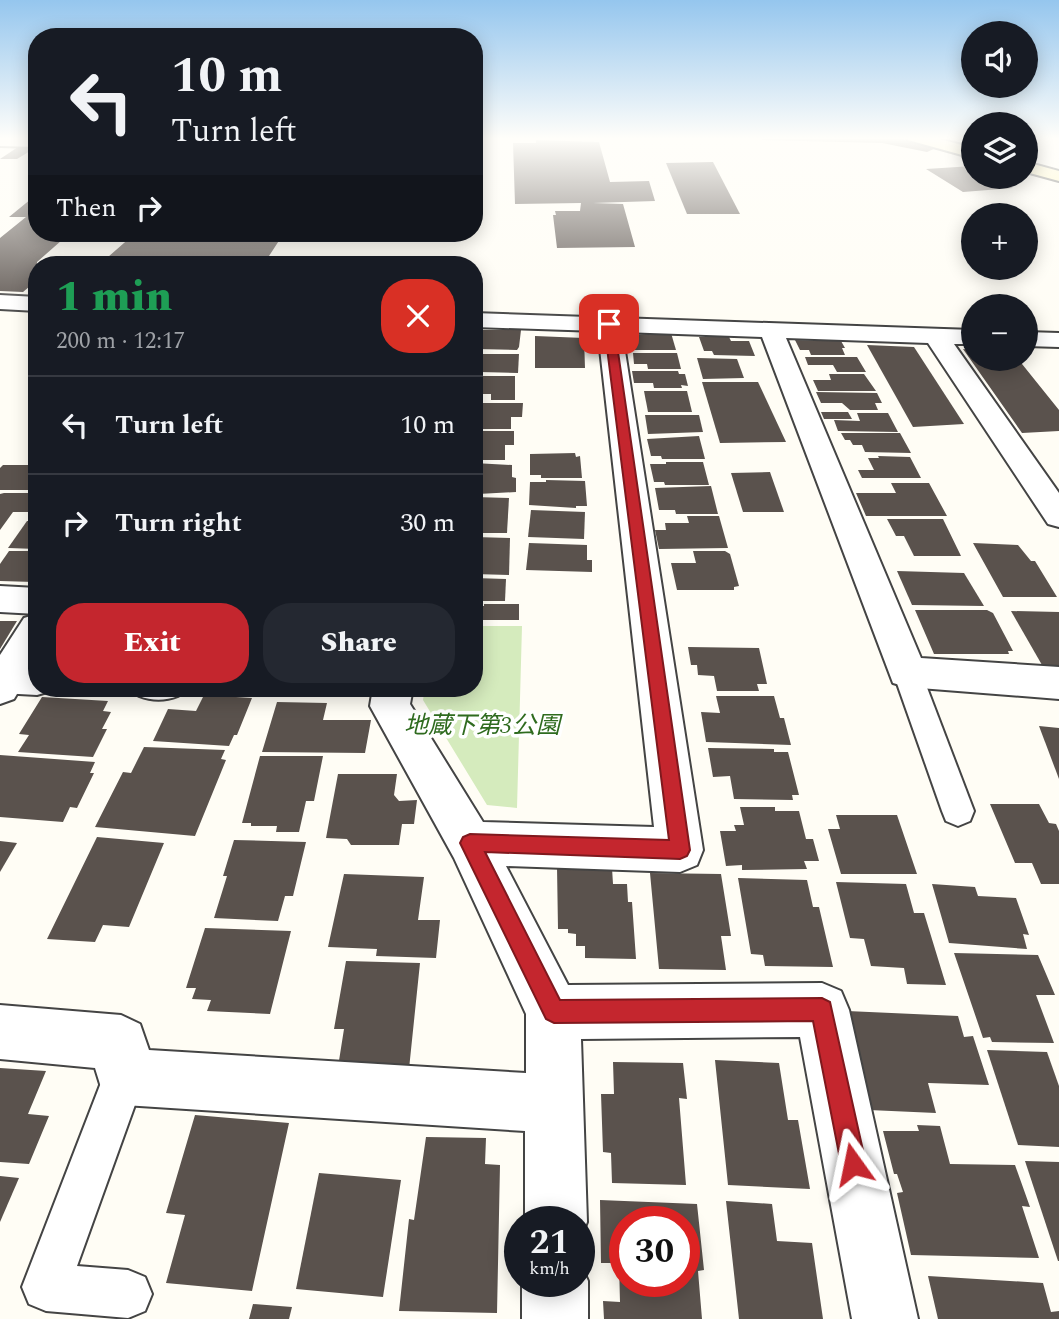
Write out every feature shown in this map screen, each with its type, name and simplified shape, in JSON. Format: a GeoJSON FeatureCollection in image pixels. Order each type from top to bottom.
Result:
{"type":"FeatureCollection","features":[{"type":"Feature","properties":{"kind":"street"},"geometry":{"type":"LineString","coordinates":[[0,302],[28,304]]}},
{"type":"Feature","properties":{"kind":"street"},"geometry":{"type":"LineString","coordinates":[[483,320],[961,337]]}},
{"type":"Feature","properties":{"kind":"street"},"geometry":{"type":"LineString","coordinates":[[470,843],[680,850],[609,324]]}},
{"type":"Feature","properties":{"kind":"street"},"geometry":{"type":"LineString","coordinates":[[771,330],[907,672],[1059,684]]}},
{"type":"Feature","properties":{"kind":"street"},"geometry":{"type":"LineString","coordinates":[[936,336],[1059,517]]}},
{"type":"Feature","properties":{"kind":"street"},"geometry":{"type":"LineString","coordinates":[[1038,339],[1059,340]]}},
{"type":"Feature","properties":{"kind":"street"},"geometry":{"type":"LineString","coordinates":[[0,599],[28,601]]}},
{"type":"Feature","properties":{"kind":"street"},"geometry":{"type":"LineString","coordinates":[[13,685],[28,649]]}},
{"type":"Feature","properties":{"kind":"street"},"geometry":{"type":"LineString","coordinates":[[392,697],[390,706],[470,843],[554,1012],[556,1206]]}},
{"type":"Feature","properties":{"kind":"street"},"geometry":{"type":"LineString","coordinates":[[554,1012],[822,1010],[885,1319]]}},
{"type":"Feature","properties":{"kind":"street"},"geometry":{"type":"LineString","coordinates":[[0,1032],[121,1043],[124,1077],[556,1104]]}},
{"type":"Feature","properties":{"kind":"street"},"geometry":{"type":"LineString","coordinates":[[555,1297],[555,1319]]}},
{"type":"Feature","properties":{"kind":"lane"},"geometry":{"type":"LineString","coordinates":[[907,672],[958,811]]}},
{"type":"Feature","properties":{"kind":"lane"},"geometry":{"type":"LineString","coordinates":[[124,1077],[46,1287],[128,1294]]}},
{"type":"Feature","properties":{"kind":"green space","name":"地蔵下第3公園"},"geometry":{"type":"Polygon","coordinates":[[[483,626],[522,626],[517,808],[487,805],[424,697],[483,697],[483,626]]]}},
{"type":"Feature","properties":{"kind":"building"},"geometry":{"type":"Polygon","coordinates":[[[515,199],[654,199],[655,201],[593,203],[623,204],[635,247],[557,248],[553,215],[556,215],[555,211],[580,211],[581,203],[515,204],[515,199]]]}},
{"type":"Feature","properties":{"kind":"building"},"geometry":{"type":"Polygon","coordinates":[[[681,199],[732,199],[740,214],[687,214],[681,199]]]}},
{"type":"Feature","properties":{"kind":"building"},"geometry":{"type":"Polygon","coordinates":[[[28,201],[28,242],[60,242],[44,256],[28,256],[28,288],[23,292],[0,291],[0,238],[26,217],[9,217],[28,201]]]}},
{"type":"Feature","properties":{"kind":"building"},"geometry":{"type":"Polygon","coordinates":[[[125,242],[278,242],[269,256],[109,256],[125,242]]]}},
{"type":"Feature","properties":{"kind":"building"},"geometry":{"type":"Polygon","coordinates":[[[483,330],[521,330],[517,350],[483,349],[483,330]]]}},
{"type":"Feature","properties":{"kind":"building"},"geometry":{"type":"Polygon","coordinates":[[[671,333],[676,350],[630,350],[627,335],[671,333]]]}},
{"type":"Feature","properties":{"kind":"building"},"geometry":{"type":"Polygon","coordinates":[[[535,336],[584,338],[585,368],[535,368],[535,336]]]}},
{"type":"Feature","properties":{"kind":"building"},"geometry":{"type":"Polygon","coordinates":[[[699,337],[729,337],[731,341],[749,341],[755,356],[714,355],[712,351],[704,351],[699,337]]]}},
{"type":"Feature","properties":{"kind":"building"},"geometry":{"type":"Polygon","coordinates":[[[795,340],[841,341],[845,355],[811,355],[809,350],[800,350],[795,340]]]}},
{"type":"Feature","properties":{"kind":"building"},"geometry":{"type":"Polygon","coordinates":[[[867,345],[914,347],[964,424],[913,427],[867,345]]]}},
{"type":"Feature","properties":{"kind":"building"},"geometry":{"type":"Polygon","coordinates":[[[633,353],[677,353],[681,369],[648,369],[647,364],[634,364],[633,353]]]}},
{"type":"Feature","properties":{"kind":"building"},"geometry":{"type":"Polygon","coordinates":[[[483,354],[519,354],[518,373],[483,372],[483,354]]]}},
{"type":"Feature","properties":{"kind":"building"},"geometry":{"type":"Polygon","coordinates":[[[805,357],[857,357],[866,372],[837,372],[833,365],[808,365],[805,357]]]}},
{"type":"Feature","properties":{"kind":"building"},"geometry":{"type":"Polygon","coordinates":[[[697,358],[737,359],[744,378],[703,379],[697,358]]]}},
{"type":"Feature","properties":{"kind":"building"},"geometry":{"type":"Polygon","coordinates":[[[632,371],[678,371],[679,374],[685,374],[688,386],[654,388],[653,383],[634,383],[632,371]]]}},
{"type":"Feature","properties":{"kind":"building"},"geometry":{"type":"Polygon","coordinates":[[[978,371],[1028,371],[1059,410],[1059,431],[1022,433],[978,371]]]}},
{"type":"Feature","properties":{"kind":"building"},"geometry":{"type":"Polygon","coordinates":[[[829,374],[864,374],[876,391],[818,391],[813,380],[831,380],[829,374]]]}},
{"type":"Feature","properties":{"kind":"building"},"geometry":{"type":"Polygon","coordinates":[[[483,376],[515,376],[515,400],[491,400],[491,394],[483,394],[483,376]]]}},
{"type":"Feature","properties":{"kind":"building"},"geometry":{"type":"Polygon","coordinates":[[[702,382],[758,382],[786,442],[720,443],[702,382]]]}},
{"type":"Feature","properties":{"kind":"building"},"geometry":{"type":"Polygon","coordinates":[[[644,391],[687,391],[692,412],[648,412],[644,391]]]}},
{"type":"Feature","properties":{"kind":"building"},"geometry":{"type":"Polygon","coordinates":[[[816,392],[877,393],[882,403],[875,403],[878,410],[850,410],[842,403],[821,403],[816,392]]]}},
{"type":"Feature","properties":{"kind":"building"},"geometry":{"type":"Polygon","coordinates":[[[483,403],[523,403],[522,417],[511,417],[511,429],[483,429],[483,403]]]}},
{"type":"Feature","properties":{"kind":"building"},"geometry":{"type":"Polygon","coordinates":[[[821,412],[848,412],[852,419],[824,419],[821,412]]]}},
{"type":"Feature","properties":{"kind":"building"},"geometry":{"type":"Polygon","coordinates":[[[857,413],[888,413],[898,432],[838,431],[834,420],[860,421],[857,413]]]}},
{"type":"Feature","properties":{"kind":"building"},"geometry":{"type":"Polygon","coordinates":[[[645,415],[699,415],[703,432],[648,434],[645,415]]]}},
{"type":"Feature","properties":{"kind":"building"},"geometry":{"type":"Polygon","coordinates":[[[483,431],[514,431],[514,445],[505,445],[505,460],[483,460],[483,431]]]}},
{"type":"Feature","properties":{"kind":"building"},"geometry":{"type":"Polygon","coordinates":[[[841,433],[900,433],[911,453],[865,452],[862,445],[853,445],[850,440],[845,440],[841,433]]]}},
{"type":"Feature","properties":{"kind":"building"},"geometry":{"type":"Polygon","coordinates":[[[699,436],[705,459],[662,459],[661,456],[651,456],[647,439],[699,436]]]}},
{"type":"Feature","properties":{"kind":"building"},"geometry":{"type":"Polygon","coordinates":[[[575,453],[576,457],[580,456],[582,478],[541,478],[541,475],[530,475],[530,454],[575,453]]]}},
{"type":"Feature","properties":{"kind":"building"},"geometry":{"type":"Polygon","coordinates":[[[878,456],[910,457],[921,478],[862,478],[858,470],[874,470],[868,458],[879,458],[878,456]]]}},
{"type":"Feature","properties":{"kind":"building"},"geometry":{"type":"Polygon","coordinates":[[[703,462],[709,485],[665,485],[664,482],[654,482],[650,464],[703,462]]]}},
{"type":"Feature","properties":{"kind":"building"},"geometry":{"type":"Polygon","coordinates":[[[483,463],[512,465],[516,492],[483,494],[483,463]]]}},
{"type":"Feature","properties":{"kind":"building"},"geometry":{"type":"Polygon","coordinates":[[[3,465],[28,465],[28,490],[0,490],[0,468],[3,465]]]}},
{"type":"Feature","properties":{"kind":"building"},"geometry":{"type":"Polygon","coordinates":[[[770,472],[784,512],[743,512],[731,473],[770,472]]]}},
{"type":"Feature","properties":{"kind":"building"},"geometry":{"type":"Polygon","coordinates":[[[585,481],[587,506],[576,508],[529,505],[530,482],[585,481]]]}},
{"type":"Feature","properties":{"kind":"building"},"geometry":{"type":"Polygon","coordinates":[[[891,483],[929,483],[947,516],[866,516],[856,493],[896,493],[891,483]]]}},
{"type":"Feature","properties":{"kind":"building"},"geometry":{"type":"Polygon","coordinates":[[[711,486],[718,514],[676,514],[675,510],[659,510],[655,488],[711,486]]]}},
{"type":"Feature","properties":{"kind":"building"},"geometry":{"type":"Polygon","coordinates":[[[28,493],[28,512],[13,512],[0,530],[0,494],[28,493]]]}},
{"type":"Feature","properties":{"kind":"building"},"geometry":{"type":"Polygon","coordinates":[[[483,497],[509,498],[507,533],[483,533],[483,497]]]}},
{"type":"Feature","properties":{"kind":"building"},"geometry":{"type":"Polygon","coordinates":[[[531,510],[585,512],[584,539],[528,537],[531,510]]]}},
{"type":"Feature","properties":{"kind":"building"},"geometry":{"type":"Polygon","coordinates":[[[687,516],[719,516],[728,548],[659,549],[655,530],[666,530],[665,523],[689,523],[687,516]]]}},
{"type":"Feature","properties":{"kind":"building"},"geometry":{"type":"Polygon","coordinates":[[[887,519],[943,519],[961,556],[914,556],[904,536],[896,536],[887,519]]]}},
{"type":"Feature","properties":{"kind":"building"},"geometry":{"type":"Polygon","coordinates":[[[27,521],[28,521],[28,549],[8,548],[27,521]]]}},
{"type":"Feature","properties":{"kind":"building"},"geometry":{"type":"Polygon","coordinates":[[[483,537],[510,538],[509,575],[483,574],[483,537]]]}},
{"type":"Feature","properties":{"kind":"building"},"geometry":{"type":"Polygon","coordinates":[[[529,543],[587,545],[587,560],[592,560],[592,572],[526,570],[529,543]]]}},
{"type":"Feature","properties":{"kind":"building"},"geometry":{"type":"Polygon","coordinates":[[[973,543],[1018,545],[1031,561],[1035,561],[1057,597],[1003,597],[973,543]]]}},
{"type":"Feature","properties":{"kind":"building"},"geometry":{"type":"Polygon","coordinates":[[[9,551],[28,551],[28,582],[0,581],[0,564],[9,551]]]}},
{"type":"Feature","properties":{"kind":"building"},"geometry":{"type":"Polygon","coordinates":[[[693,551],[725,551],[730,554],[739,586],[734,587],[734,590],[677,590],[671,563],[696,563],[693,551]]]}},
{"type":"Feature","properties":{"kind":"building"},"geometry":{"type":"Polygon","coordinates":[[[897,571],[964,573],[984,606],[912,605],[897,571]]]}},
{"type":"Feature","properties":{"kind":"building"},"geometry":{"type":"Polygon","coordinates":[[[483,578],[506,579],[505,601],[483,601],[483,578]]]}},
{"type":"Feature","properties":{"kind":"building"},"geometry":{"type":"Polygon","coordinates":[[[519,604],[519,620],[483,620],[484,606],[519,604]]]}},
{"type":"Feature","properties":{"kind":"building"},"geometry":{"type":"Polygon","coordinates":[[[915,610],[987,610],[993,613],[1013,651],[1008,651],[1009,654],[934,654],[915,610]]]}},
{"type":"Feature","properties":{"kind":"building"},"geometry":{"type":"Polygon","coordinates":[[[1011,611],[1059,612],[1059,665],[1042,665],[1011,611]]]}},
{"type":"Feature","properties":{"kind":"building"},"geometry":{"type":"Polygon","coordinates":[[[0,621],[17,621],[0,649],[0,621]]]}},
{"type":"Feature","properties":{"kind":"building"},"geometry":{"type":"Polygon","coordinates":[[[688,647],[759,648],[767,684],[757,684],[759,691],[717,691],[714,676],[698,675],[697,665],[691,665],[688,647]]]}},
{"type":"Feature","properties":{"kind":"building"},"geometry":{"type":"Polygon","coordinates":[[[716,696],[774,696],[780,718],[784,718],[791,745],[706,742],[701,712],[720,713],[716,696]]]}},
{"type":"Feature","properties":{"kind":"building"},"geometry":{"type":"Polygon","coordinates":[[[42,697],[108,701],[103,711],[111,712],[102,729],[107,729],[93,757],[18,752],[29,735],[19,734],[42,697]]]}},
{"type":"Feature","properties":{"kind":"building"},"geometry":{"type":"Polygon","coordinates":[[[203,697],[252,698],[237,735],[234,735],[229,746],[153,741],[168,709],[196,711],[203,697]]]}},
{"type":"Feature","properties":{"kind":"building"},"geometry":{"type":"Polygon","coordinates":[[[277,702],[327,703],[323,720],[371,720],[365,753],[262,752],[277,702]]]}},
{"type":"Feature","properties":{"kind":"building"},"geometry":{"type":"Polygon","coordinates":[[[1039,726],[1059,728],[1059,779],[1039,726]]]}},
{"type":"Feature","properties":{"kind":"building"},"geometry":{"type":"Polygon","coordinates":[[[144,747],[225,750],[221,759],[226,760],[195,836],[95,827],[123,772],[131,773],[144,747]]]}},
{"type":"Feature","properties":{"kind":"building"},"geometry":{"type":"Polygon","coordinates":[[[708,748],[774,749],[774,752],[788,752],[799,795],[792,795],[793,800],[734,799],[730,776],[713,777],[708,748]]]}},
{"type":"Feature","properties":{"kind":"building"},"geometry":{"type":"Polygon","coordinates":[[[0,755],[95,762],[90,773],[94,773],[77,808],[70,807],[63,822],[0,817],[0,755]]]}},
{"type":"Feature","properties":{"kind":"building"},"geometry":{"type":"Polygon","coordinates":[[[260,756],[323,756],[314,801],[306,801],[299,832],[276,832],[277,826],[251,826],[251,823],[242,823],[260,756]]]}},
{"type":"Feature","properties":{"kind":"building"},"geometry":{"type":"Polygon","coordinates":[[[338,774],[397,774],[394,795],[399,801],[417,800],[414,824],[402,824],[399,845],[351,845],[347,839],[326,838],[338,774]]]}},
{"type":"Feature","properties":{"kind":"building"},"geometry":{"type":"Polygon","coordinates":[[[990,804],[1039,804],[1049,823],[1056,824],[1059,831],[1059,884],[1041,884],[1032,863],[1015,863],[990,804]]]}},
{"type":"Feature","properties":{"kind":"building"},"geometry":{"type":"Polygon","coordinates":[[[740,807],[775,807],[775,811],[799,811],[806,839],[813,839],[819,861],[804,861],[807,869],[742,870],[742,865],[726,866],[720,831],[736,831],[734,825],[744,825],[740,807]]]}},
{"type":"Feature","properties":{"kind":"building"},"geometry":{"type":"Polygon","coordinates":[[[836,815],[897,815],[917,874],[841,874],[828,829],[840,829],[836,815]]]}},
{"type":"Feature","properties":{"kind":"building"},"geometry":{"type":"Polygon","coordinates":[[[97,837],[164,843],[129,927],[103,925],[95,942],[47,939],[97,837]]]}},
{"type":"Feature","properties":{"kind":"building"},"geometry":{"type":"Polygon","coordinates":[[[234,840],[306,842],[293,896],[285,896],[278,921],[214,918],[227,876],[223,876],[234,840]]]}},
{"type":"Feature","properties":{"kind":"building"},"geometry":{"type":"Polygon","coordinates":[[[0,841],[17,843],[0,872],[0,841]]]}},
{"type":"Feature","properties":{"kind":"building"},"geometry":{"type":"Polygon","coordinates":[[[557,867],[612,868],[613,884],[627,884],[628,902],[632,902],[636,959],[585,958],[585,946],[576,946],[576,934],[568,933],[568,929],[558,929],[557,867]]]}},
{"type":"Feature","properties":{"kind":"building"},"geometry":{"type":"Polygon","coordinates":[[[650,873],[721,874],[731,936],[721,936],[726,970],[659,969],[650,873]]]}},
{"type":"Feature","properties":{"kind":"building"},"geometry":{"type":"Polygon","coordinates":[[[344,874],[424,877],[418,920],[440,920],[436,958],[376,956],[377,949],[328,947],[344,874]]]}},
{"type":"Feature","properties":{"kind":"building"},"geometry":{"type":"Polygon","coordinates":[[[738,878],[807,880],[813,907],[819,907],[833,967],[765,966],[763,955],[751,954],[738,878]]]}},
{"type":"Feature","properties":{"kind":"building"},"geometry":{"type":"Polygon","coordinates":[[[836,882],[906,884],[914,913],[924,913],[946,985],[907,984],[904,968],[871,966],[864,939],[850,938],[836,882]]]}},
{"type":"Feature","properties":{"kind":"building"},"geometry":{"type":"Polygon","coordinates":[[[932,884],[975,887],[978,896],[1016,898],[1029,935],[1023,934],[1027,949],[949,943],[932,884]]]}},
{"type":"Feature","properties":{"kind":"building"},"geometry":{"type":"Polygon","coordinates":[[[205,928],[291,931],[270,1014],[207,1011],[211,1000],[192,999],[196,988],[186,988],[205,928]]]}},
{"type":"Feature","properties":{"kind":"building"},"geometry":{"type":"Polygon","coordinates":[[[954,953],[1038,955],[1055,995],[1036,995],[1054,1043],[992,1042],[990,1037],[983,1038],[954,953]]]}},
{"type":"Feature","properties":{"kind":"building"},"geometry":{"type":"Polygon","coordinates":[[[346,961],[420,963],[409,1069],[338,1067],[344,1029],[334,1029],[346,961]]]}},
{"type":"Feature","properties":{"kind":"building"},"geometry":{"type":"Polygon","coordinates":[[[847,1011],[958,1016],[964,1037],[973,1036],[989,1085],[928,1083],[936,1113],[869,1110],[847,1011]]]}},
{"type":"Feature","properties":{"kind":"building"},"geometry":{"type":"Polygon","coordinates":[[[987,1050],[1047,1052],[1059,1086],[1059,1147],[1018,1145],[987,1050]]]}},
{"type":"Feature","properties":{"kind":"building"},"geometry":{"type":"Polygon","coordinates":[[[715,1060],[779,1063],[788,1120],[798,1120],[810,1189],[728,1185],[715,1060]]]}},
{"type":"Feature","properties":{"kind":"building"},"geometry":{"type":"Polygon","coordinates":[[[613,1062],[683,1063],[687,1099],[679,1098],[686,1185],[612,1183],[611,1153],[603,1152],[601,1094],[614,1094],[613,1062]]]}},
{"type":"Feature","properties":{"kind":"building"},"geometry":{"type":"Polygon","coordinates":[[[0,1068],[46,1071],[28,1114],[49,1116],[29,1164],[0,1162],[0,1068]]]}},
{"type":"Feature","properties":{"kind":"building"},"geometry":{"type":"Polygon","coordinates":[[[195,1115],[289,1123],[252,1291],[166,1283],[185,1215],[166,1213],[195,1115]]]}},
{"type":"Feature","properties":{"kind":"building"},"geometry":{"type":"Polygon","coordinates":[[[917,1125],[940,1126],[950,1164],[1015,1165],[1030,1207],[1022,1206],[1039,1258],[911,1255],[897,1193],[903,1192],[897,1174],[894,1174],[883,1131],[919,1131],[917,1125]]]}},
{"type":"Feature","properties":{"kind":"building"},"geometry":{"type":"Polygon","coordinates":[[[426,1137],[486,1138],[485,1164],[500,1165],[497,1313],[399,1311],[409,1219],[414,1220],[426,1137]]]}},
{"type":"Feature","properties":{"kind":"building"},"geometry":{"type":"Polygon","coordinates":[[[1025,1161],[1059,1162],[1059,1261],[1058,1261],[1025,1161]]]}},
{"type":"Feature","properties":{"kind":"building"},"geometry":{"type":"Polygon","coordinates":[[[319,1173],[401,1180],[383,1297],[296,1289],[319,1173]]]}},
{"type":"Feature","properties":{"kind":"building"},"geometry":{"type":"Polygon","coordinates":[[[0,1176],[19,1178],[0,1222],[0,1176]]]}},
{"type":"Feature","properties":{"kind":"building"},"geometry":{"type":"Polygon","coordinates":[[[600,1200],[697,1204],[609,1206],[609,1263],[601,1263],[600,1200]]]}},
{"type":"Feature","properties":{"kind":"building"},"geometry":{"type":"Polygon","coordinates":[[[726,1201],[772,1204],[777,1241],[812,1243],[823,1319],[739,1319],[726,1201]]]}},
{"type":"Feature","properties":{"kind":"building"},"geometry":{"type":"Polygon","coordinates":[[[700,1232],[704,1270],[700,1271],[700,1232]]]}},
{"type":"Feature","properties":{"kind":"building"},"geometry":{"type":"Polygon","coordinates":[[[928,1276],[1043,1283],[1051,1312],[1059,1311],[1059,1319],[938,1319],[928,1276]]]}},
{"type":"Feature","properties":{"kind":"building"},"geometry":{"type":"Polygon","coordinates":[[[700,1295],[702,1319],[604,1319],[603,1301],[620,1302],[620,1297],[700,1295]]]}},
{"type":"Feature","properties":{"kind":"building"},"geometry":{"type":"Polygon","coordinates":[[[253,1304],[292,1307],[289,1319],[249,1319],[253,1304]]]}},
{"type":"Feature","properties":{"kind":"route"},"geometry":{"type":"LineString","coordinates":[[609,324],[680,850],[470,843],[554,1012],[822,1010],[853,1164]]}}]}
